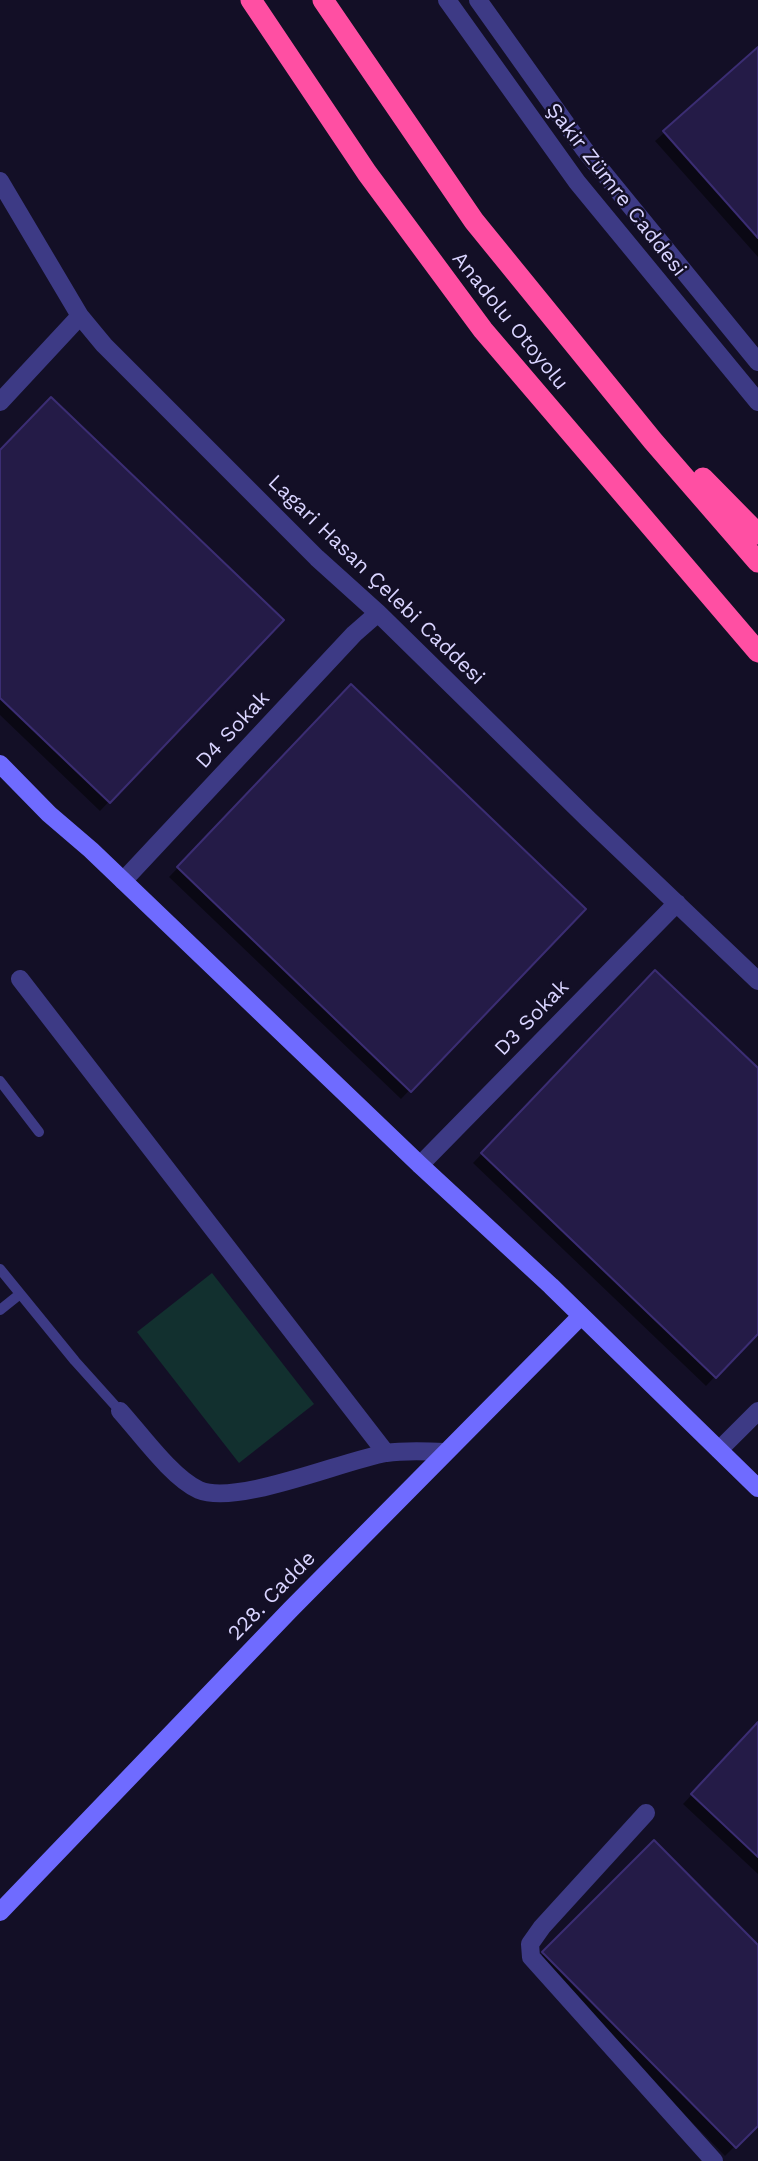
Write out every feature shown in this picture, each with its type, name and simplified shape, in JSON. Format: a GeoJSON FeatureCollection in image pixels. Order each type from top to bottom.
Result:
{"type":"FeatureCollection","features":[{"type":"Feature","properties":{"kind":"highway","name":"Anadolu Otoyolu"},"geometry":{"type":"LineString","coordinates":[[251,0],[374,183],[483,330],[758,652]]}},
{"type":"Feature","properties":{"kind":"highway","name":"Anadolu Otoyolu"},"geometry":{"type":"LineString","coordinates":[[323,0],[474,221],[590,364],[758,562]]}},
{"type":"Feature","properties":{"kind":"highway"},"geometry":{"type":"LineString","coordinates":[[590,364],[758,534]]}},
{"type":"Feature","properties":{"kind":"highway"},"geometry":{"type":"LineString","coordinates":[[710,598],[758,666]]}},
{"type":"Feature","properties":{"kind":"street","name":"Şakir Zümre Caddesi"},"geometry":{"type":"LineString","coordinates":[[447,0],[577,182],[758,402]]}},
{"type":"Feature","properties":{"kind":"street","name":"Şakir Zümre Caddesi"},"geometry":{"type":"LineString","coordinates":[[478,0],[584,149],[758,362]]}},
{"type":"Feature","properties":{"kind":"street","name":"Lagari Hasan Çelebi Caddesi"},"geometry":{"type":"LineString","coordinates":[[0,181],[80,316],[112,354],[317,558],[379,613],[758,981]]}},
{"type":"Feature","properties":{"kind":"street"},"geometry":{"type":"LineString","coordinates":[[0,402],[80,316]]}},
{"type":"Feature","properties":{"kind":"street","name":"D4 Sokak"},"geometry":{"type":"LineString","coordinates":[[123,881],[354,634],[379,613]]}},
{"type":"Feature","properties":{"kind":"street"},"geometry":{"type":"LineString","coordinates":[[0,764],[49,814],[92,850],[420,1165],[581,1315],[758,1488]]}},
{"type":"Feature","properties":{"kind":"street","name":"D3 Sokak"},"geometry":{"type":"LineString","coordinates":[[420,1165],[677,904]]}},
{"type":"Feature","properties":{"kind":"street"},"geometry":{"type":"LineString","coordinates":[[20,979],[386,1453]]}},
{"type":"Feature","properties":{"kind":"street","name":"228. Cadde"},"geometry":{"type":"LineString","coordinates":[[0,1912],[291,1609],[581,1315]]}},
{"type":"Feature","properties":{"kind":"street"},"geometry":{"type":"LineString","coordinates":[[120,1411],[176,1474],[196,1489],[207,1493],[243,1492],[386,1453],[445,1452]]}},
{"type":"Feature","properties":{"kind":"street"},"geometry":{"type":"LineString","coordinates":[[719,1450],[758,1411]]}},
{"type":"Feature","properties":{"kind":"street"},"geometry":{"type":"LineString","coordinates":[[646,1813],[542,1927],[530,1944],[531,1956],[714,2161]]}},
{"type":"Feature","properties":{"kind":"lane"},"geometry":{"type":"LineString","coordinates":[[0,1081],[39,1132]]}},
{"type":"Feature","properties":{"kind":"lane"},"geometry":{"type":"LineString","coordinates":[[0,1269],[120,1411]]}},
{"type":"Feature","properties":{"kind":"lane"},"geometry":{"type":"LineString","coordinates":[[0,1310],[20,1294]]}},
{"type":"Feature","properties":{"kind":"green space"},"geometry":{"type":"Polygon","coordinates":[[[212,1273],[314,1404],[239,1463],[137,1332],[212,1273]]]}},
{"type":"Feature","properties":{"kind":"building"},"geometry":{"type":"Polygon","coordinates":[[[758,47],[758,238],[663,131],[758,47]]]}},
{"type":"Feature","properties":{"kind":"building"},"geometry":{"type":"Polygon","coordinates":[[[51,397],[284,620],[110,803],[0,698],[0,450],[51,397]]]}},
{"type":"Feature","properties":{"kind":"building"},"geometry":{"type":"Polygon","coordinates":[[[351,684],[586,909],[411,1092],[177,867],[351,684]]]}},
{"type":"Feature","properties":{"kind":"building"},"geometry":{"type":"Polygon","coordinates":[[[655,970],[758,1068],[758,1334],[716,1378],[481,1153],[655,970]]]}},
{"type":"Feature","properties":{"kind":"building"},"geometry":{"type":"Polygon","coordinates":[[[758,1722],[758,1857],[691,1794],[758,1722]]]}},
{"type":"Feature","properties":{"kind":"building"},"geometry":{"type":"Polygon","coordinates":[[[654,1840],[758,1945],[758,2126],[736,2148],[542,1952],[654,1840]]]}}]}
